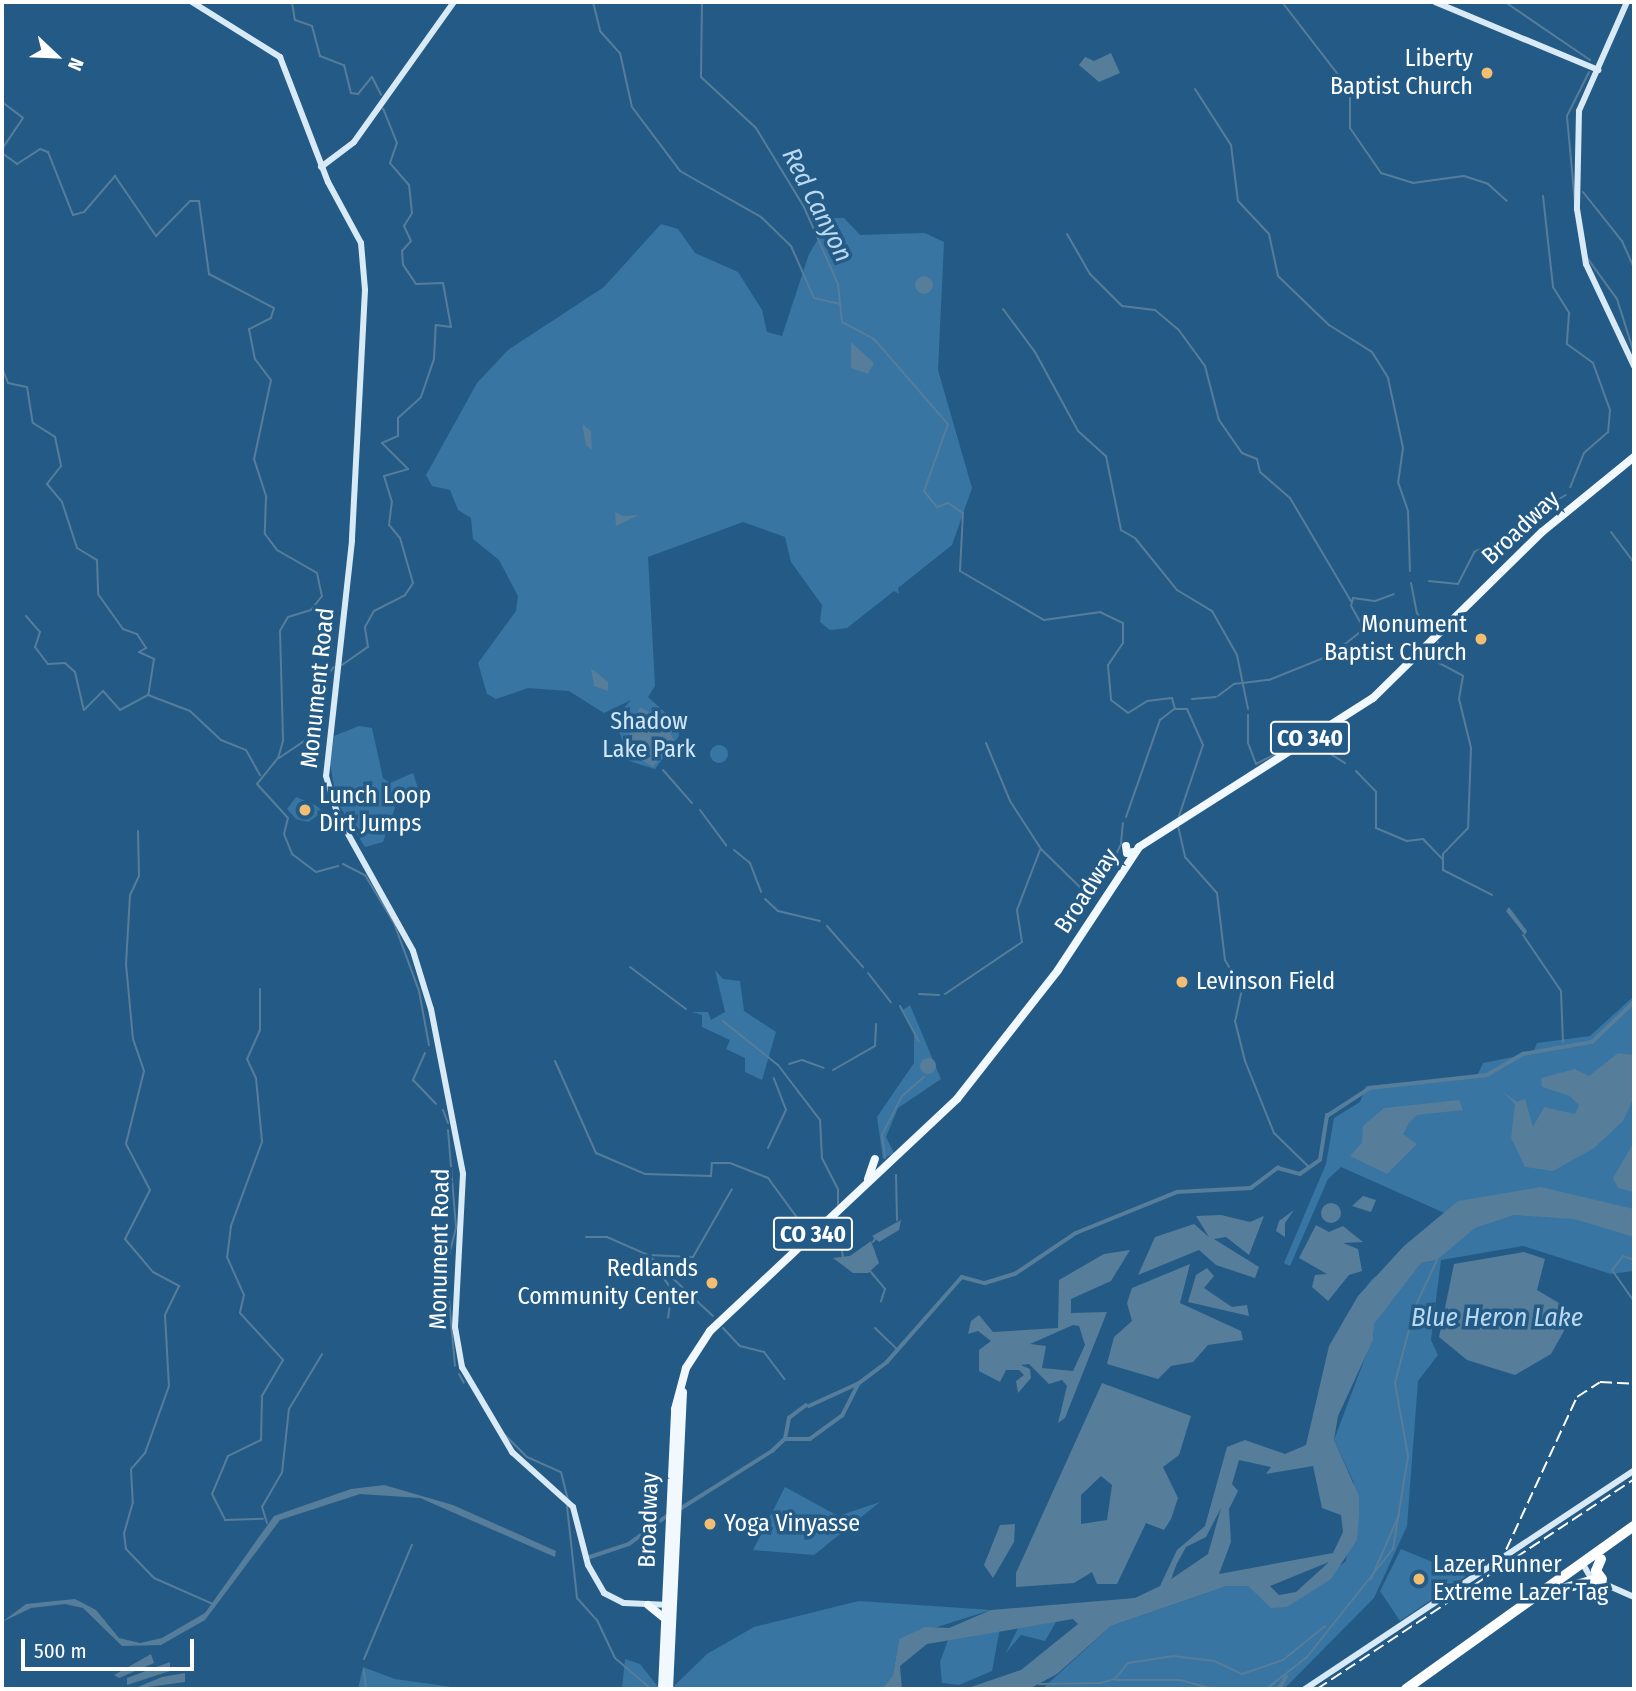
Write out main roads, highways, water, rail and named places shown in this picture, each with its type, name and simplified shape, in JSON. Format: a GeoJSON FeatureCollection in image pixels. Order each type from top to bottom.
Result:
{"type":"FeatureCollection","features":[{"type":"Feature","properties":{"kind":"highway"},"geometry":{"type":"LineString","coordinates":[[1586,1568],[1634,1526]]}},
{"type":"Feature","properties":{"kind":"highway"},"geometry":{"type":"LineString","coordinates":[[1415,1689],[1632,1536]]}},
{"type":"Feature","properties":{"kind":"highway"},"geometry":{"type":"LineString","coordinates":[[1431,1659],[1473,1638],[1555,1589],[1599,1580],[1596,1571],[1601,1559]]}},
{"type":"Feature","properties":{"kind":"highway"},"geometry":{"type":"LineString","coordinates":[[1440,1670],[1473,1638]]}},
{"type":"Feature","properties":{"kind":"highway"},"geometry":{"type":"LineString","coordinates":[[1406,1689],[1473,1638]]}},
{"type":"Feature","properties":{"kind":"main road","name":"Monument Road"},"geometry":{"type":"LineString","coordinates":[[192,2],[280,57],[321,167],[358,234],[366,278],[350,574],[325,755],[328,787],[413,951],[428,998],[462,1162],[455,1327],[465,1377],[512,1452],[568,1500],[602,1590],[620,1602],[669,1605]]}},
{"type":"Feature","properties":{"kind":"main road"},"geometry":{"type":"LineString","coordinates":[[321,167],[354,142],[454,2]]}},
{"type":"Feature","properties":{"kind":"main road"},"geometry":{"type":"LineString","coordinates":[[1435,2],[1598,70]]}},
{"type":"Feature","properties":{"kind":"main road"},"geometry":{"type":"LineString","coordinates":[[1628,2],[1577,119],[1577,209],[1586,264],[1634,366]]}},
{"type":"Feature","properties":{"kind":"main road","name":"Broadway"},"geometry":{"type":"LineString","coordinates":[[666,1687],[664,1632],[673,1577],[672,1430],[678,1391],[694,1355],[727,1313],[952,1104],[1033,1003],[1134,852],[1381,691],[1542,532],[1634,457]]}},
{"type":"Feature","properties":{"kind":"main road"},"geometry":{"type":"LineString","coordinates":[[1126,846],[1127,853],[1134,852]]}},
{"type":"Feature","properties":{"kind":"main road"},"geometry":{"type":"LineString","coordinates":[[861,1189],[875,1159],[882,1166],[891,1162]]}},
{"type":"Feature","properties":{"kind":"main road","name":"Broadway"},"geometry":{"type":"LineString","coordinates":[[666,1687],[669,1605],[666,1586],[659,1572],[668,1547],[681,1407],[694,1355]]}},
{"type":"Feature","properties":{"kind":"main road"},"geometry":{"type":"LineString","coordinates":[[672,1430],[681,1407]]}},
{"type":"Feature","properties":{"kind":"main road"},"geometry":{"type":"LineString","coordinates":[[1305,1689],[1634,1470]]}},
{"type":"Feature","properties":{"kind":"main road"},"geometry":{"type":"LineString","coordinates":[[668,1547],[673,1577]]}},
{"type":"Feature","properties":{"kind":"main road"},"geometry":{"type":"LineString","coordinates":[[1586,1568],[1599,1580],[1633,1595]]}},
{"type":"Feature","properties":{"kind":"main road"},"geometry":{"type":"LineString","coordinates":[[648,1605],[661,1612],[664,1632]]}},
{"type":"Feature","properties":{"kind":"water"},"geometry":{"type":"Polygon","coordinates":[[[1111,53],[1120,73],[1099,82],[1079,65],[1085,57],[1094,61],[1111,53]]]}},
{"type":"Feature","properties":{"kind":"water"},"geometry":{"type":"Polygon","coordinates":[[[924,276],[930,279],[933,285],[930,291],[924,294],[918,291],[915,285],[918,279],[924,276]]]}},
{"type":"Feature","properties":{"kind":"water"},"geometry":{"type":"Polygon","coordinates":[[[851,342],[874,363],[868,374],[851,368],[851,342]]]}},
{"type":"Feature","properties":{"kind":"water"},"geometry":{"type":"Polygon","coordinates":[[[582,424],[591,431],[592,450],[586,445],[582,424]]]}},
{"type":"Feature","properties":{"kind":"water"},"geometry":{"type":"Polygon","coordinates":[[[615,512],[623,516],[639,515],[616,526],[615,512]]]}},
{"type":"Feature","properties":{"kind":"water"},"geometry":{"type":"Polygon","coordinates":[[[591,668],[608,682],[608,691],[594,686],[591,668]]]}},
{"type":"Feature","properties":{"kind":"water"},"geometry":{"type":"Polygon","coordinates":[[[640,707],[663,721],[674,740],[653,767],[637,757],[629,735],[640,707]]]}},
{"type":"Feature","properties":{"kind":"water"},"geometry":{"type":"Polygon","coordinates":[[[1509,907],[1527,931],[1525,935],[1506,911],[1509,907]]]}},
{"type":"Feature","properties":{"kind":"water"},"geometry":{"type":"Polygon","coordinates":[[[1618,1053],[1634,1055],[1634,1097],[1623,1121],[1594,1148],[1553,1171],[1525,1167],[1511,1138],[1515,1104],[1503,1092],[1517,1102],[1525,1099],[1533,1127],[1544,1107],[1575,1114],[1579,1105],[1570,1096],[1542,1087],[1541,1078],[1575,1069],[1589,1076],[1618,1053]]]}},
{"type":"Feature","properties":{"kind":"water"},"geometry":{"type":"Polygon","coordinates":[[[925,1058],[931,1058],[936,1066],[934,1072],[925,1074],[920,1069],[920,1063],[925,1058]]]}},
{"type":"Feature","properties":{"kind":"water"},"geometry":{"type":"Polygon","coordinates":[[[1459,1100],[1463,1110],[1417,1115],[1409,1123],[1403,1134],[1417,1144],[1387,1174],[1350,1156],[1362,1143],[1363,1126],[1384,1108],[1459,1100]]]}},
{"type":"Feature","properties":{"kind":"water"},"geometry":{"type":"Polygon","coordinates":[[[1634,1142],[1634,1192],[1618,1188],[1613,1178],[1634,1142]]]}},
{"type":"Feature","properties":{"kind":"water"},"geometry":{"type":"Polygon","coordinates":[[[1541,1187],[1634,1209],[1634,1237],[1574,1219],[1514,1215],[1475,1228],[1437,1260],[1421,1263],[1374,1324],[1373,1340],[1338,1416],[1334,1440],[1359,1496],[1359,1516],[1357,1540],[1331,1579],[1287,1607],[1271,1608],[1248,1586],[1227,1586],[1111,1626],[1057,1674],[1029,1689],[965,1689],[1021,1670],[1078,1624],[1073,1619],[927,1644],[900,1666],[902,1689],[882,1689],[893,1675],[899,1639],[925,1627],[949,1628],[991,1610],[1135,1598],[1160,1586],[1177,1550],[1205,1526],[1227,1447],[1245,1440],[1285,1454],[1306,1445],[1329,1346],[1358,1296],[1404,1246],[1458,1201],[1541,1187]],[[1239,1460],[1232,1484],[1238,1491],[1229,1509],[1231,1542],[1219,1574],[1333,1553],[1343,1532],[1341,1515],[1322,1508],[1313,1466],[1266,1474],[1271,1467],[1239,1460]],[[1221,1508],[1206,1537],[1186,1547],[1167,1582],[1208,1554],[1221,1508]],[[1329,1562],[1270,1586],[1279,1595],[1296,1592],[1329,1562]]]}},
{"type":"Feature","properties":{"kind":"water"},"geometry":{"type":"Polygon","coordinates":[[[1363,1196],[1376,1200],[1371,1212],[1352,1206],[1363,1196]]]}},
{"type":"Feature","properties":{"kind":"water"},"geometry":{"type":"Polygon","coordinates":[[[1331,1203],[1338,1206],[1341,1213],[1338,1220],[1331,1223],[1324,1220],[1321,1213],[1324,1206],[1331,1203]]]}},
{"type":"Feature","properties":{"kind":"water"},"geometry":{"type":"Polygon","coordinates":[[[1294,1210],[1285,1223],[1285,1237],[1276,1231],[1279,1221],[1294,1210]]]}},
{"type":"Feature","properties":{"kind":"water"},"geometry":{"type":"Polygon","coordinates":[[[1221,1215],[1250,1222],[1264,1216],[1249,1255],[1226,1237],[1214,1239],[1259,1267],[1255,1278],[1216,1265],[1199,1250],[1138,1275],[1155,1237],[1194,1224],[1209,1237],[1196,1216],[1221,1215]]]}},
{"type":"Feature","properties":{"kind":"water"},"geometry":{"type":"Polygon","coordinates":[[[901,1220],[899,1230],[879,1242],[872,1236],[901,1220]]]}},
{"type":"Feature","properties":{"kind":"water"},"geometry":{"type":"Polygon","coordinates":[[[1316,1225],[1329,1232],[1343,1226],[1363,1242],[1343,1243],[1358,1249],[1362,1271],[1349,1275],[1328,1301],[1312,1287],[1315,1275],[1327,1274],[1299,1258],[1316,1225]]]}},
{"type":"Feature","properties":{"kind":"water"},"geometry":{"type":"Polygon","coordinates":[[[871,1241],[879,1263],[868,1273],[853,1273],[833,1258],[850,1256],[871,1241]]]}},
{"type":"Feature","properties":{"kind":"water"},"geometry":{"type":"Polygon","coordinates":[[[1130,1250],[1111,1281],[1071,1299],[1071,1313],[1107,1312],[1065,1418],[1058,1423],[1067,1386],[1062,1380],[1049,1384],[1029,1364],[1021,1365],[1030,1369],[1031,1378],[1018,1393],[1016,1381],[1024,1375],[1019,1370],[1006,1370],[1000,1382],[979,1371],[979,1350],[991,1341],[978,1331],[968,1334],[971,1321],[979,1315],[993,1332],[1058,1328],[1059,1280],[1104,1254],[1130,1250]],[[1073,1325],[1030,1344],[1046,1346],[1042,1368],[1073,1371],[1085,1345],[1079,1326],[1073,1325]]]}},
{"type":"Feature","properties":{"kind":"water","name":"Blue Heron Lake"},"geometry":{"type":"Polygon","coordinates":[[[1524,1252],[1545,1259],[1537,1290],[1564,1306],[1564,1331],[1551,1354],[1515,1375],[1467,1360],[1439,1337],[1454,1264],[1524,1252]]]}},
{"type":"Feature","properties":{"kind":"water"},"geometry":{"type":"Polygon","coordinates":[[[1190,1264],[1180,1303],[1241,1331],[1243,1340],[1208,1345],[1193,1362],[1171,1366],[1158,1379],[1107,1364],[1114,1337],[1132,1321],[1127,1303],[1132,1288],[1190,1264]]]}},
{"type":"Feature","properties":{"kind":"water"},"geometry":{"type":"Polygon","coordinates":[[[1207,1268],[1214,1276],[1204,1288],[1232,1307],[1247,1305],[1249,1316],[1188,1302],[1196,1275],[1207,1268]]]}},
{"type":"Feature","properties":{"kind":"water"},"geometry":{"type":"Polygon","coordinates":[[[1102,1383],[1191,1416],[1179,1455],[1163,1467],[1178,1498],[1171,1519],[1164,1530],[1146,1523],[1117,1584],[1097,1584],[1092,1572],[1074,1583],[1016,1587],[1016,1573],[1102,1383]],[[1101,1476],[1081,1495],[1081,1524],[1107,1520],[1112,1485],[1101,1476]]]}},
{"type":"Feature","properties":{"kind":"water"},"geometry":{"type":"Polygon","coordinates":[[[384,1485],[453,1505],[556,1551],[555,1557],[420,1498],[360,1494],[280,1520],[205,1620],[161,1645],[122,1646],[83,1608],[65,1604],[31,1608],[2,1622],[26,1604],[75,1599],[96,1610],[119,1638],[140,1643],[162,1638],[205,1613],[274,1516],[351,1489],[384,1485]]]}},
{"type":"Feature","properties":{"kind":"water"},"geometry":{"type":"Polygon","coordinates":[[[1015,1524],[1014,1542],[993,1578],[984,1565],[1000,1525],[1015,1524]]]}},
{"type":"Feature","properties":{"kind":"water"},"geometry":{"type":"Polygon","coordinates":[[[151,1654],[154,1663],[119,1678],[114,1675],[151,1654]]]}},
{"type":"Feature","properties":{"kind":"water"},"geometry":{"type":"Polygon","coordinates":[[[170,1662],[170,1671],[127,1685],[127,1678],[170,1662]]]}},
{"type":"Feature","properties":{"kind":"water"},"geometry":{"type":"Polygon","coordinates":[[[185,1673],[185,1682],[133,1689],[162,1677],[185,1673]]]}},
{"type":"Feature","properties":{"kind":"waterway"},"geometry":{"type":"LineString","coordinates":[[292,2],[295,20],[312,26],[320,56],[344,65],[351,93],[358,94],[372,77],[381,95]]}},
{"type":"Feature","properties":{"kind":"waterway"},"geometry":{"type":"LineString","coordinates":[[593,2],[600,31],[620,53],[632,107],[680,171],[761,217],[791,246],[814,298],[841,304]]}},
{"type":"Feature","properties":{"kind":"waterway","name":"Red Canyon"},"geometry":{"type":"LineString","coordinates":[[702,2],[701,77],[756,128],[804,207],[838,284],[842,322],[874,339],[948,424],[924,491],[937,507],[948,503],[963,513],[960,571],[1044,620],[1100,612],[1123,623],[1123,643],[1108,665],[1111,700],[1128,713],[1147,701],[1172,698],[1175,709],[1187,709],[1203,745],[1179,816]]}},
{"type":"Feature","properties":{"kind":"waterway"},"geometry":{"type":"LineString","coordinates":[[1282,2],[1350,90],[1350,128],[1381,173],[1413,183],[1464,176],[1488,184],[1507,201]]}},
{"type":"Feature","properties":{"kind":"waterway"},"geometry":{"type":"LineString","coordinates":[[1505,2],[1590,60]]}},
{"type":"Feature","properties":{"kind":"waterway"},"geometry":{"type":"LineString","coordinates":[[1575,203],[1567,116],[1589,72]]}},
{"type":"Feature","properties":{"kind":"waterway"},"geometry":{"type":"LineString","coordinates":[[1195,89],[1231,145],[1238,201],[1269,234],[1278,276],[1329,325],[1372,352],[1388,378],[1403,448],[1398,482],[1408,511],[1410,571]]}},
{"type":"Feature","properties":{"kind":"waterway"},"geometry":{"type":"LineString","coordinates":[[2,102],[23,118],[2,149]]}},
{"type":"Feature","properties":{"kind":"waterway"},"geometry":{"type":"LineString","coordinates":[[342,665],[368,647],[365,627],[374,611],[405,595],[413,583],[400,538],[389,525],[392,502],[384,476],[408,469],[382,443],[398,436],[398,418],[421,397],[434,359],[436,325],[451,327],[443,283],[416,284],[403,265],[402,251],[411,241],[404,226],[412,213],[409,185],[390,163],[397,143],[383,109]]}},
{"type":"Feature","properties":{"kind":"waterway"},"geometry":{"type":"LineString","coordinates":[[2,153],[17,164],[40,149],[48,152],[73,215],[84,212],[115,176],[156,236],[190,201],[199,201],[209,274],[274,308],[271,318],[249,329],[255,359],[271,380],[254,459],[266,497],[265,534],[277,550],[317,573],[322,596],[311,610],[288,617],[280,631],[283,741],[278,758],[257,784],[288,818],[284,834],[292,854],[316,872],[338,866]]}},
{"type":"Feature","properties":{"kind":"waterway"},"geometry":{"type":"LineString","coordinates":[[1583,192],[1622,241],[1634,268]]}},
{"type":"Feature","properties":{"kind":"waterway"},"geometry":{"type":"LineString","coordinates":[[1543,196],[1553,287],[1569,313],[1567,344],[1593,363],[1610,410],[1608,432],[1584,453],[1570,487]]}},
{"type":"Feature","properties":{"kind":"waterway"},"geometry":{"type":"LineString","coordinates":[[1067,234],[1090,274],[1122,306],[1155,310],[1178,329],[1205,366],[1219,420],[1242,453],[1257,459],[1260,472],[1290,498],[1351,601]]}},
{"type":"Feature","properties":{"kind":"waterway"},"geometry":{"type":"LineString","coordinates":[[1588,259],[1617,299],[1634,353]]}},
{"type":"Feature","properties":{"kind":"waterway"},"geometry":{"type":"LineString","coordinates":[[1003,309],[1035,352],[1078,431],[1106,456],[1121,530],[1135,538],[1177,590],[1212,611],[1237,655],[1248,709]]}},
{"type":"Feature","properties":{"kind":"waterway"},"geometry":{"type":"LineString","coordinates":[[2,368],[8,383],[27,387],[33,423],[55,437],[61,466],[47,484],[62,502],[77,548],[97,560],[98,594],[123,629],[137,634],[146,648],[139,652],[154,659],[148,695]]}},
{"type":"Feature","properties":{"kind":"waterway"},"geometry":{"type":"LineString","coordinates":[[1429,581],[1458,584],[1474,552],[1536,525],[1545,507],[1566,495]]}},
{"type":"Feature","properties":{"kind":"waterway"},"geometry":{"type":"LineString","coordinates":[[1611,532],[1634,562]]}},
{"type":"Feature","properties":{"kind":"waterway"},"geometry":{"type":"LineString","coordinates":[[1411,583],[1417,613],[1434,636]]}},
{"type":"Feature","properties":{"kind":"waterway"},"geometry":{"type":"LineString","coordinates":[[1218,696],[1234,684],[1269,680],[1331,655],[1364,629],[1351,606],[1353,598],[1375,601],[1394,594]]}},
{"type":"Feature","properties":{"kind":"waterway"},"geometry":{"type":"LineString","coordinates":[[26,616],[40,632],[35,647],[48,664],[65,663],[75,672],[84,710],[103,691],[120,710],[148,695],[190,711],[221,740],[246,750],[260,775]]}},
{"type":"Feature","properties":{"kind":"waterway"},"geometry":{"type":"LineString","coordinates":[[1438,642],[1439,663],[1463,676],[1459,699],[1471,748],[1468,828],[1443,854],[1443,870],[1492,895]]}},
{"type":"Feature","properties":{"kind":"waterway"},"geometry":{"type":"LineString","coordinates":[[279,758],[309,738],[315,725],[321,689],[312,672],[325,678],[334,667]]}},
{"type":"Feature","properties":{"kind":"waterway"},"geometry":{"type":"LineString","coordinates":[[1192,699],[1216,697]]}},
{"type":"Feature","properties":{"kind":"waterway"},"geometry":{"type":"LineString","coordinates":[[1126,817],[1160,720],[1174,709]]}},
{"type":"Feature","properties":{"kind":"waterway"},"geometry":{"type":"LineString","coordinates":[[1248,715],[1248,743],[1256,764],[1282,751]]}},
{"type":"Feature","properties":{"kind":"waterway"},"geometry":{"type":"LineString","coordinates":[[986,743],[1010,801],[1041,849],[1087,894],[1107,874],[1121,844],[1123,823]]}},
{"type":"Feature","properties":{"kind":"waterway"},"geometry":{"type":"LineString","coordinates":[[1294,753],[1319,746]]}},
{"type":"Feature","properties":{"kind":"waterway"},"geometry":{"type":"LineString","coordinates":[[1329,753],[1345,763]]}},
{"type":"Feature","properties":{"kind":"waterway"},"geometry":{"type":"LineString","coordinates":[[663,770],[692,803]]}},
{"type":"Feature","properties":{"kind":"waterway"},"geometry":{"type":"LineString","coordinates":[[1356,771],[1376,792],[1376,828],[1407,841],[1423,839],[1442,859]]}},
{"type":"Feature","properties":{"kind":"waterway"},"geometry":{"type":"LineString","coordinates":[[700,810],[726,845]]}},
{"type":"Feature","properties":{"kind":"waterway","name":"Red Canyon"},"geometry":{"type":"LineString","coordinates":[[1178,826],[1185,857],[1217,893],[1225,960],[1242,989],[1235,1021],[1245,1061],[1274,1133],[1309,1167]]}},
{"type":"Feature","properties":{"kind":"waterway"},"geometry":{"type":"LineString","coordinates":[[138,831],[139,876],[130,895],[126,964],[133,1039],[144,1071],[126,1144],[150,1190],[125,1239],[153,1272],[179,1286],[165,1315],[169,1386],[145,1453],[131,1469],[133,1502],[124,1533],[126,1549],[154,1578],[213,1604]]}},
{"type":"Feature","properties":{"kind":"waterway"},"geometry":{"type":"LineString","coordinates":[[734,850],[750,863],[761,892]]}},
{"type":"Feature","properties":{"kind":"waterway"},"geometry":{"type":"LineString","coordinates":[[945,994],[1022,942],[1017,910],[1040,850]]}},
{"type":"Feature","properties":{"kind":"waterway"},"geometry":{"type":"LineString","coordinates":[[343,864],[365,875],[394,923],[419,991],[429,1045]]}},
{"type":"Feature","properties":{"kind":"waterway"},"geometry":{"type":"LineString","coordinates":[[765,899],[778,911],[820,921]]}},
{"type":"Feature","properties":{"kind":"waterway"},"geometry":{"type":"LineString","coordinates":[[827,926],[863,967]]}},
{"type":"Feature","properties":{"kind":"waterway"},"geometry":{"type":"LineString","coordinates":[[1523,935],[1561,991],[1563,1042]]}},
{"type":"Feature","properties":{"kind":"waterway"},"geometry":{"type":"LineString","coordinates":[[630,967],[686,1009]]}},
{"type":"Feature","properties":{"kind":"waterway"},"geometry":{"type":"LineString","coordinates":[[868,973],[891,1002]]}},
{"type":"Feature","properties":{"kind":"waterway"},"geometry":{"type":"LineString","coordinates":[[260,989],[260,1030],[247,1059],[256,1078],[262,1142],[231,1226],[227,1257],[244,1295],[240,1313],[283,1360],[262,1396],[261,1440],[228,1456],[212,1494],[225,1520],[263,1519]]}},
{"type":"Feature","properties":{"kind":"waterway"},"geometry":{"type":"LineString","coordinates":[[919,994],[939,995]]}},
{"type":"Feature","properties":{"kind":"waterway"},"geometry":{"type":"LineString","coordinates":[[785,1439],[810,1439],[842,1416],[858,1384],[887,1362],[962,1277],[985,1283],[1015,1274],[1076,1233],[1177,1192],[1251,1188],[1278,1168],[1300,1174],[1320,1160],[1327,1116],[1370,1088],[1487,1075],[1523,1054],[1592,1042],[1634,1002]]}},
{"type":"Feature","properties":{"kind":"waterway"},"geometry":{"type":"LineString","coordinates":[[900,1006],[919,1041]]}},
{"type":"Feature","properties":{"kind":"waterway"},"geometry":{"type":"LineString","coordinates":[[723,1021],[778,1065],[820,1120],[822,1158],[838,1190],[838,1206]]}},
{"type":"Feature","properties":{"kind":"waterway"},"geometry":{"type":"LineString","coordinates":[[833,1070],[875,1046],[876,1024]]}},
{"type":"Feature","properties":{"kind":"waterway"},"geometry":{"type":"LineString","coordinates":[[425,1053],[413,1080],[436,1104]]}},
{"type":"Feature","properties":{"kind":"waterway"},"geometry":{"type":"LineString","coordinates":[[789,1064],[802,1060],[824,1068]]}},
{"type":"Feature","properties":{"kind":"waterway"},"geometry":{"type":"LineString","coordinates":[[555,1061],[596,1153],[645,1174],[711,1176],[712,1163],[730,1163],[768,1178],[806,1230]]}},
{"type":"Feature","properties":{"kind":"waterway"},"geometry":{"type":"LineString","coordinates":[[885,1158],[882,1135],[902,1096],[924,1077]]}},
{"type":"Feature","properties":{"kind":"waterway"},"geometry":{"type":"LineString","coordinates":[[768,1148],[786,1110],[774,1078]]}},
{"type":"Feature","properties":{"kind":"waterway"},"geometry":{"type":"LineString","coordinates":[[443,1110],[448,1123]]}},
{"type":"Feature","properties":{"kind":"waterway"},"geometry":{"type":"LineString","coordinates":[[448,1130],[456,1228],[446,1267],[455,1366]]}},
{"type":"Feature","properties":{"kind":"waterway"},"geometry":{"type":"LineString","coordinates":[[896,1175],[897,1220]]}},
{"type":"Feature","properties":{"kind":"waterway"},"geometry":{"type":"LineString","coordinates":[[649,1255],[693,1257],[732,1189]]}},
{"type":"Feature","properties":{"kind":"waterway"},"geometry":{"type":"LineString","coordinates":[[838,1218],[843,1257]]}},
{"type":"Feature","properties":{"kind":"waterway"},"geometry":{"type":"LineString","coordinates":[[586,1237],[607,1237],[648,1255],[713,1316]]}},
{"type":"Feature","properties":{"kind":"waterway"},"geometry":{"type":"LineString","coordinates":[[821,1240],[839,1243]]}},
{"type":"Feature","properties":{"kind":"waterway"},"geometry":{"type":"LineString","coordinates":[[648,1256],[672,1290],[668,1318]]}},
{"type":"Feature","properties":{"kind":"waterway"},"geometry":{"type":"LineString","coordinates":[[1634,1260],[1623,1256],[1612,1270],[1634,1301]]}},
{"type":"Feature","properties":{"kind":"waterway"},"geometry":{"type":"LineString","coordinates":[[1266,1689],[1307,1657],[1393,1549],[1408,1456],[1395,1383],[1415,1307],[1437,1260]]}},
{"type":"Feature","properties":{"kind":"waterway"},"geometry":{"type":"LineString","coordinates":[[870,1271],[885,1289],[881,1301]]}},
{"type":"Feature","properties":{"kind":"waterway"},"geometry":{"type":"LineString","coordinates":[[723,1328],[740,1346],[764,1352],[784,1379]]}},
{"type":"Feature","properties":{"kind":"waterway"},"geometry":{"type":"LineString","coordinates":[[875,1328],[896,1348]]}},
{"type":"Feature","properties":{"kind":"waterway"},"geometry":{"type":"LineString","coordinates":[[267,1523],[262,1507],[282,1473],[289,1409],[322,1354]]}},
{"type":"Feature","properties":{"kind":"waterway"},"geometry":{"type":"LineString","coordinates":[[459,1374],[464,1383]]}},
{"type":"Feature","properties":{"kind":"waterway"},"geometry":{"type":"LineString","coordinates":[[809,1406],[857,1384]]}},
{"type":"Feature","properties":{"kind":"waterway"},"geometry":{"type":"LineString","coordinates":[[680,1509],[772,1451],[785,1439],[789,1418],[806,1405]]}},
{"type":"Feature","properties":{"kind":"waterway"},"geometry":{"type":"LineString","coordinates":[[505,1435],[527,1457],[561,1472],[568,1501]]}},
{"type":"Feature","properties":{"kind":"waterway"},"geometry":{"type":"LineString","coordinates":[[567,1506],[577,1598],[597,1620],[615,1658],[651,1689]]}},
{"type":"Feature","properties":{"kind":"waterway"},"geometry":{"type":"LineString","coordinates":[[1371,1579],[1399,1515]]}},
{"type":"Feature","properties":{"kind":"waterway"},"geometry":{"type":"LineString","coordinates":[[590,1557],[629,1544],[667,1516]]}},
{"type":"Feature","properties":{"kind":"waterway"},"geometry":{"type":"LineString","coordinates":[[364,1659],[412,1545]]}},
{"type":"Feature","properties":{"kind":"waterway"},"geometry":{"type":"LineString","coordinates":[[1165,1587],[1173,1565]]}},
{"type":"Feature","properties":{"kind":"waterway"},"geometry":{"type":"LineString","coordinates":[[1039,1684],[1101,1683],[1115,1679],[1128,1663],[1173,1656],[1214,1661],[1242,1674],[1283,1660],[1325,1626]]}},
{"type":"Feature","properties":{"kind":"waterway"},"geometry":{"type":"LineString","coordinates":[[364,1670],[366,1689]]}},
{"type":"Feature","properties":{"kind":"waterway"},"geometry":{"type":"LineString","coordinates":[[1279,1689],[1286,1677]]}},
{"type":"Feature","properties":{"kind":"waterway"},"geometry":{"type":"LineString","coordinates":[[1116,1680],[1180,1680],[1214,1689]]}},
{"type":"Feature","properties":{"kind":"railway"},"geometry":{"type":"LineString","coordinates":[[1499,1565],[1577,1397],[1600,1382],[1634,1384]]}},
{"type":"Feature","properties":{"kind":"railway"},"geometry":{"type":"LineString","coordinates":[[1317,1689],[1634,1479]]}},
{"type":"Feature","properties":{"kind":"place","name":"Liberty Baptist Church"},"geometry":{"type":"Point","coordinates":[1487,73]}},
{"type":"Feature","properties":{"kind":"place","name":"Monument Baptist Church"},"geometry":{"type":"Point","coordinates":[1481,639]}},
{"type":"Feature","properties":{"kind":"place","name":"Lunch Loop Dirt Jumps"},"geometry":{"type":"Point","coordinates":[305,810]}},
{"type":"Feature","properties":{"kind":"place","name":"Levinson Field"},"geometry":{"type":"Point","coordinates":[1182,982]}},
{"type":"Feature","properties":{"kind":"place","name":"Redlands Community Center"},"geometry":{"type":"Point","coordinates":[712,1283]}},
{"type":"Feature","properties":{"kind":"place","name":"Yoga Vinyasse"},"geometry":{"type":"Point","coordinates":[710,1524]}},
{"type":"Feature","properties":{"kind":"place","name":"Lazer Runner Extreme Lazer Tag"},"geometry":{"type":"Point","coordinates":[1419,1579]}},
{"type":"Feature","properties":{"kind":"park label","name":"Shadow Lake Park"},"geometry":{"type":"Point","coordinates":[649,736]}}]}
